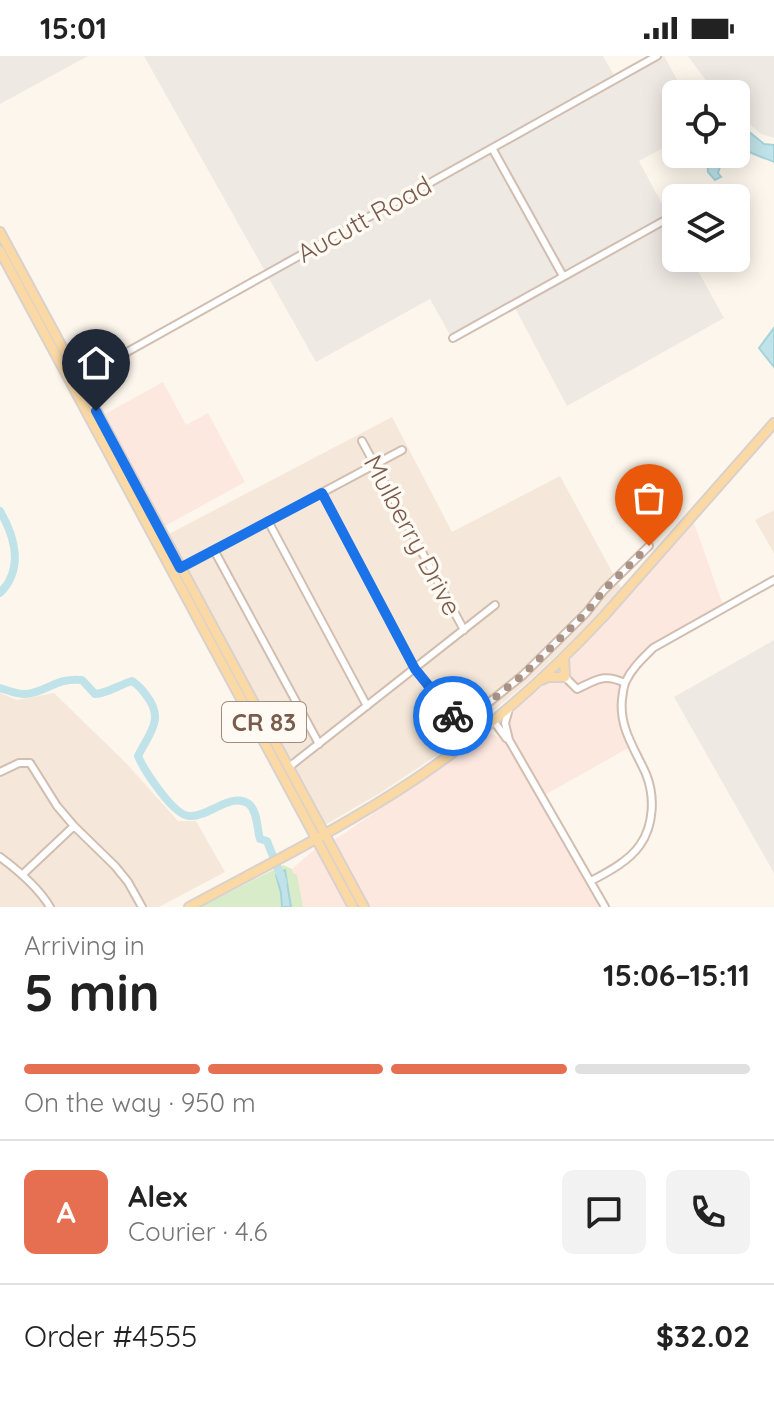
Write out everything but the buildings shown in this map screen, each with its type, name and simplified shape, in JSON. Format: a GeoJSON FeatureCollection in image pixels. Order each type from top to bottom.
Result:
{"type":"FeatureCollection","features":[{"type":"Feature","properties":{"kind":"main road","name":"CR 83"},"geometry":{"type":"LineString","coordinates":[[0,232],[316,839]]}},
{"type":"Feature","properties":{"kind":"main road","name":"CR 83"},"geometry":{"type":"LineString","coordinates":[[0,251],[75,381]]}},
{"type":"Feature","properties":{"kind":"main road"},"geometry":{"type":"LineString","coordinates":[[189,907],[325,834],[416,779],[510,707],[604,616],[774,423]]}},
{"type":"Feature","properties":{"kind":"main road","name":"CR 83"},"geometry":{"type":"LineString","coordinates":[[176,570],[325,834]]}},
{"type":"Feature","properties":{"kind":"main road"},"geometry":{"type":"LineString","coordinates":[[538,682],[548,677],[565,677],[564,657]]}},
{"type":"Feature","properties":{"kind":"main road"},"geometry":{"type":"LineString","coordinates":[[325,834],[364,907]]}},
{"type":"Feature","properties":{"kind":"main road"},"geometry":{"type":"LineString","coordinates":[[316,839],[353,907]]}},
{"type":"Feature","properties":{"kind":"street","name":"Aucutt Road"},"geometry":{"type":"LineString","coordinates":[[75,381],[657,56]]}},
{"type":"Feature","properties":{"kind":"street"},"geometry":{"type":"LineString","coordinates":[[492,148],[563,276]]}},
{"type":"Feature","properties":{"kind":"street"},"geometry":{"type":"LineString","coordinates":[[453,338],[662,222]]}},
{"type":"Feature","properties":{"kind":"street","name":"Mulberry Drive"},"geometry":{"type":"LineString","coordinates":[[362,441],[464,630]]}},
{"type":"Feature","properties":{"kind":"street"},"geometry":{"type":"LineString","coordinates":[[176,570],[402,450]]}},
{"type":"Feature","properties":{"kind":"street"},"geometry":{"type":"LineString","coordinates":[[322,493],[415,669],[461,725],[523,675],[649,546]]}},
{"type":"Feature","properties":{"kind":"street"},"geometry":{"type":"LineString","coordinates":[[268,521],[367,706]]}},
{"type":"Feature","properties":{"kind":"street"},"geometry":{"type":"LineString","coordinates":[[214,550],[319,744]]}},
{"type":"Feature","properties":{"kind":"street"},"geometry":{"type":"LineString","coordinates":[[591,881],[627,858],[640,845],[652,812],[650,785],[623,727],[621,709],[625,683],[653,648],[774,580]]}},
{"type":"Feature","properties":{"kind":"street"},"geometry":{"type":"LineString","coordinates":[[289,767],[495,605]]}},
{"type":"Feature","properties":{"kind":"street"},"geometry":{"type":"LineString","coordinates":[[565,677],[577,689],[609,677],[625,683]]}},
{"type":"Feature","properties":{"kind":"street"},"geometry":{"type":"LineString","coordinates":[[510,707],[505,723],[509,740],[605,907]]}},
{"type":"Feature","properties":{"kind":"street"},"geometry":{"type":"LineString","coordinates":[[493,720],[509,740]]}},
{"type":"Feature","properties":{"kind":"street"},"geometry":{"type":"LineString","coordinates":[[0,772],[19,763],[27,762],[33,766],[57,806],[115,866],[142,907]]}},
{"type":"Feature","properties":{"kind":"street"},"geometry":{"type":"LineString","coordinates":[[22,875],[74,826]]}},
{"type":"Feature","properties":{"kind":"street"},"geometry":{"type":"LineString","coordinates":[[0,857],[22,875],[50,907]]}},
{"type":"Feature","properties":{"kind":"shaded area"},"geometry":{"type":"Polygon","coordinates":[[[0,56],[88,56],[0,104],[0,56]]]}},
{"type":"Feature","properties":{"kind":"shaded area"},"geometry":{"type":"Polygon","coordinates":[[[144,56],[603,56],[614,75],[649,56],[664,56],[677,80],[662,80],[662,149],[639,161],[662,204],[662,272],[699,272],[724,318],[567,406],[515,308],[454,342],[430,299],[316,362],[144,56]]]}},
{"type":"Feature","properties":{"kind":"shaded area"},"geometry":{"type":"Polygon","coordinates":[[[688,56],[774,56],[774,138],[761,134],[750,125],[750,80],[706,80],[688,56]]]}},
{"type":"Feature","properties":{"kind":"shaded area"},"geometry":{"type":"Polygon","coordinates":[[[163,382],[186,425],[208,413],[245,482],[165,526],[105,414],[163,382]]]}},
{"type":"Feature","properties":{"kind":"shaded area"},"geometry":{"type":"Polygon","coordinates":[[[392,417],[452,532],[560,476],[622,590],[529,681],[451,746],[325,825],[169,534],[392,417]]]}},
{"type":"Feature","properties":{"kind":"shaded area"},"geometry":{"type":"Polygon","coordinates":[[[774,510],[774,553],[755,520],[774,510]]]}},
{"type":"Feature","properties":{"kind":"shaded area"},"geometry":{"type":"Polygon","coordinates":[[[693,520],[723,605],[648,646],[634,660],[625,676],[620,708],[623,734],[630,747],[543,796],[512,738],[510,718],[551,679],[571,676],[568,668],[570,660],[693,520]]]}},
{"type":"Feature","properties":{"kind":"shaded area"},"geometry":{"type":"Polygon","coordinates":[[[774,640],[774,873],[674,697],[774,640]]]}},
{"type":"Feature","properties":{"kind":"shaded area"},"geometry":{"type":"Polygon","coordinates":[[[0,693],[17,700],[54,693],[126,763],[178,821],[196,821],[225,872],[159,907],[0,907],[0,693]]]}},
{"type":"Feature","properties":{"kind":"shaded area"},"geometry":{"type":"Polygon","coordinates":[[[491,733],[508,743],[602,907],[303,907],[292,869],[315,849],[339,837],[491,733]]]}},
{"type":"Feature","properties":{"kind":"green space"},"geometry":{"type":"Polygon","coordinates":[[[283,865],[297,875],[303,907],[200,907],[283,865]]]}},
{"type":"Feature","properties":{"kind":"water"},"geometry":{"type":"Polygon","coordinates":[[[750,132],[764,144],[774,145],[774,162],[750,152],[750,132]]]}},
{"type":"Feature","properties":{"kind":"water"},"geometry":{"type":"Polygon","coordinates":[[[708,168],[720,168],[721,177],[715,180],[708,168]]]}},
{"type":"Feature","properties":{"kind":"water"},"geometry":{"type":"Polygon","coordinates":[[[774,328],[774,367],[759,348],[774,328]]]}},
{"type":"Feature","properties":{"kind":"water"},"geometry":{"type":"Polygon","coordinates":[[[285,870],[291,907],[282,907],[276,875],[285,870]]]}},
{"type":"Feature","properties":{"kind":"waterway"},"geometry":{"type":"LineString","coordinates":[[0,511],[10,531],[15,553],[12,574],[0,593]]}},
{"type":"Feature","properties":{"kind":"waterway"},"geometry":{"type":"LineString","coordinates":[[0,688],[28,694],[61,682],[82,680],[95,694],[132,681],[140,687],[154,711],[154,726],[138,756],[160,791],[175,808],[189,816],[235,801],[249,804],[256,816],[260,839],[267,841],[283,882]]}},
{"type":"Feature","properties":{"kind":"way so far"},"geometry":{"type":"LineString","coordinates":[[453,716],[461,725],[523,675],[649,546]]}},
{"type":"Feature","properties":{"kind":"route"},"geometry":{"type":"LineString","coordinates":[[96,411],[180,568],[322,493],[415,669],[453,716]]}}]}
